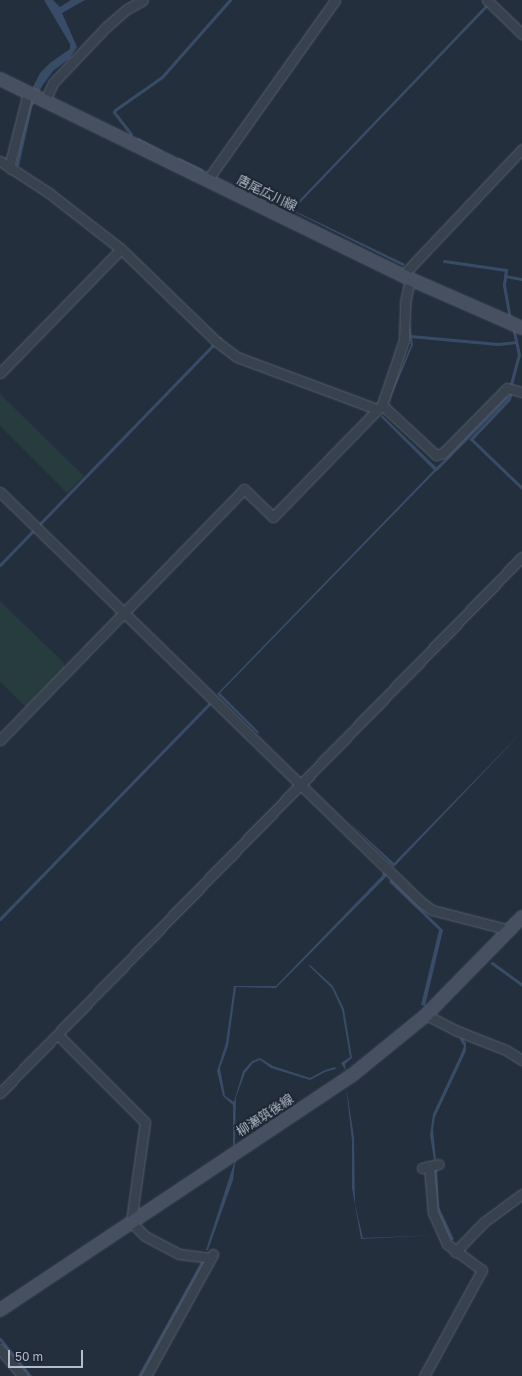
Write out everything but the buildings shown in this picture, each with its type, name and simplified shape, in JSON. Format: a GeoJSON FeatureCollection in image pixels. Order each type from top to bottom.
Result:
{"type":"FeatureCollection","features":[{"type":"Feature","properties":{"kind":"main road","name":"唐尾広川線"},"geometry":{"type":"LineString","coordinates":[[0,80],[208,179],[406,277],[522,328]]}},
{"type":"Feature","properties":{"kind":"main road","name":"柳瀬筑後線"},"geometry":{"type":"LineString","coordinates":[[0,1310],[351,1076],[426,1015],[522,917]]}},
{"type":"Feature","properties":{"kind":"street"},"geometry":{"type":"LineString","coordinates":[[11,169],[10,163],[35,96],[53,83],[101,33],[127,9],[143,0]]}},
{"type":"Feature","properties":{"kind":"street"},"geometry":{"type":"LineString","coordinates":[[208,179],[335,0]]}},
{"type":"Feature","properties":{"kind":"street"},"geometry":{"type":"LineString","coordinates":[[487,0],[522,34]]}},
{"type":"Feature","properties":{"kind":"street"},"geometry":{"type":"LineString","coordinates":[[0,740],[244,489],[273,517],[380,407],[404,340],[406,277],[522,149]]}},
{"type":"Feature","properties":{"kind":"street"},"geometry":{"type":"LineString","coordinates":[[0,161],[49,193],[120,249],[217,342],[237,357],[380,407],[436,455],[443,453],[507,388],[522,392]]}},
{"type":"Feature","properties":{"kind":"street"},"geometry":{"type":"LineString","coordinates":[[0,373],[120,249]]}},
{"type":"Feature","properties":{"kind":"street"},"geometry":{"type":"LineString","coordinates":[[0,492],[301,785],[432,910],[510,930]]}},
{"type":"Feature","properties":{"kind":"street"},"geometry":{"type":"LineString","coordinates":[[0,1093],[522,558]]}},
{"type":"Feature","properties":{"kind":"street"},"geometry":{"type":"LineString","coordinates":[[426,1015],[455,1030],[506,1050],[522,1060]]}},
{"type":"Feature","properties":{"kind":"street"},"geometry":{"type":"LineString","coordinates":[[58,1035],[146,1122],[131,1222],[145,1236],[179,1254],[212,1255],[146,1376]]}},
{"type":"Feature","properties":{"kind":"street"},"geometry":{"type":"LineString","coordinates":[[424,1376],[482,1270],[455,1252],[447,1244],[433,1213],[425,1167],[439,1164]]}},
{"type":"Feature","properties":{"kind":"street"},"geometry":{"type":"LineString","coordinates":[[455,1252],[484,1222],[522,1194]]}},
{"type":"Feature","properties":{"kind":"street"},"geometry":{"type":"LineString","coordinates":[[0,1349],[22,1376]]}},
{"type":"Feature","properties":{"kind":"green space"},"geometry":{"type":"Polygon","coordinates":[[[0,394],[84,476],[67,493],[0,426],[0,394]]]}},
{"type":"Feature","properties":{"kind":"green space"},"geometry":{"type":"Polygon","coordinates":[[[0,601],[64,663],[64,669],[27,708],[0,682],[0,601]]]}},
{"type":"Feature","properties":{"kind":"water"},"geometry":{"type":"Polygon","coordinates":[[[44,0],[53,0],[60,7],[71,0],[85,0],[62,13],[77,47],[70,58],[53,71],[42,86],[32,108],[19,166],[16,165],[33,87],[40,73],[50,63],[70,49],[70,44],[44,0]]]}},
{"type":"Feature","properties":{"kind":"water"},"geometry":{"type":"Polygon","coordinates":[[[486,5],[488,7],[295,208],[297,212],[405,264],[403,266],[293,211],[292,208],[486,5]]]}},
{"type":"Feature","properties":{"kind":"water"},"geometry":{"type":"Polygon","coordinates":[[[412,290],[409,316],[413,345],[388,404],[387,402],[411,345],[407,316],[412,290]]]}},
{"type":"Feature","properties":{"kind":"water"},"geometry":{"type":"Polygon","coordinates":[[[382,415],[438,469],[220,693],[259,732],[258,734],[217,694],[434,470],[381,417],[382,415]]]}},
{"type":"Feature","properties":{"kind":"water"},"geometry":{"type":"Polygon","coordinates":[[[522,732],[394,867],[349,822],[394,863],[522,732]]]}},
{"type":"Feature","properties":{"kind":"water"},"geometry":{"type":"Polygon","coordinates":[[[383,872],[387,875],[385,878],[276,988],[236,987],[228,1046],[220,1068],[225,1096],[234,1102],[243,1071],[252,1061],[260,1058],[273,1066],[310,1078],[325,1070],[335,1067],[336,1069],[325,1072],[310,1080],[271,1068],[260,1060],[253,1063],[245,1073],[236,1097],[235,1145],[233,1146],[233,1105],[223,1096],[217,1071],[226,1043],[234,986],[276,986],[382,876],[383,872]]]}},
{"type":"Feature","properties":{"kind":"water"},"geometry":{"type":"Polygon","coordinates":[[[391,879],[443,930],[425,1006],[421,1005],[439,930],[389,882],[391,879]]]}},
{"type":"Feature","properties":{"kind":"water"},"geometry":{"type":"Polygon","coordinates":[[[310,965],[333,986],[344,1009],[352,1058],[345,1064],[346,1071],[341,1063],[350,1057],[342,1010],[332,988],[309,966],[310,965]]]}},
{"type":"Feature","properties":{"kind":"water"},"geometry":{"type":"Polygon","coordinates":[[[462,1037],[466,1043],[466,1051],[435,1117],[433,1130],[436,1159],[434,1160],[430,1135],[433,1114],[462,1052],[464,1046],[460,1040],[462,1037]]]}},
{"type":"Feature","properties":{"kind":"water"},"geometry":{"type":"Polygon","coordinates":[[[346,1086],[354,1137],[355,1204],[363,1238],[438,1235],[361,1239],[352,1188],[352,1141],[346,1086]]]}},
{"type":"Feature","properties":{"kind":"water"},"geometry":{"type":"Polygon","coordinates":[[[236,1157],[233,1180],[208,1250],[206,1250],[236,1157]]]}},
{"type":"Feature","properties":{"kind":"water"},"geometry":{"type":"Polygon","coordinates":[[[434,1169],[437,1169],[439,1207],[454,1239],[451,1241],[437,1211],[434,1169]]]}},
{"type":"Feature","properties":{"kind":"waterway"},"geometry":{"type":"LineString","coordinates":[[131,134],[114,112],[115,110],[162,77],[230,0]]}},
{"type":"Feature","properties":{"kind":"waterway"},"geometry":{"type":"LineString","coordinates":[[138,139],[161,151]]}},
{"type":"Feature","properties":{"kind":"waterway"},"geometry":{"type":"LineString","coordinates":[[179,159],[202,170]]}},
{"type":"Feature","properties":{"kind":"waterway"},"geometry":{"type":"LineString","coordinates":[[444,261],[506,270],[504,285],[510,318]]}},
{"type":"Feature","properties":{"kind":"waterway"},"geometry":{"type":"LineString","coordinates":[[505,276],[522,279]]}},
{"type":"Feature","properties":{"kind":"waterway"},"geometry":{"type":"LineString","coordinates":[[511,384],[519,355],[514,331]]}},
{"type":"Feature","properties":{"kind":"waterway"},"geometry":{"type":"LineString","coordinates":[[410,336],[498,344],[516,342]]}},
{"type":"Feature","properties":{"kind":"waterway"},"geometry":{"type":"LineString","coordinates":[[0,565],[220,338]]}},
{"type":"Feature","properties":{"kind":"waterway"},"geometry":{"type":"LineString","coordinates":[[510,395],[509,399],[471,439],[522,488]]}},
{"type":"Feature","properties":{"kind":"waterway"},"geometry":{"type":"LineString","coordinates":[[436,469],[507,397]]}},
{"type":"Feature","properties":{"kind":"waterway"},"geometry":{"type":"LineString","coordinates":[[0,919],[210,703]]}},
{"type":"Feature","properties":{"kind":"waterway"},"geometry":{"type":"LineString","coordinates":[[492,963],[522,985]]}},
{"type":"Feature","properties":{"kind":"waterway"},"geometry":{"type":"LineString","coordinates":[[139,1376],[202,1262]]}},
{"type":"Feature","properties":{"kind":"waterway"},"geometry":{"type":"LineString","coordinates":[[0,1339],[30,1376]]}}]}
